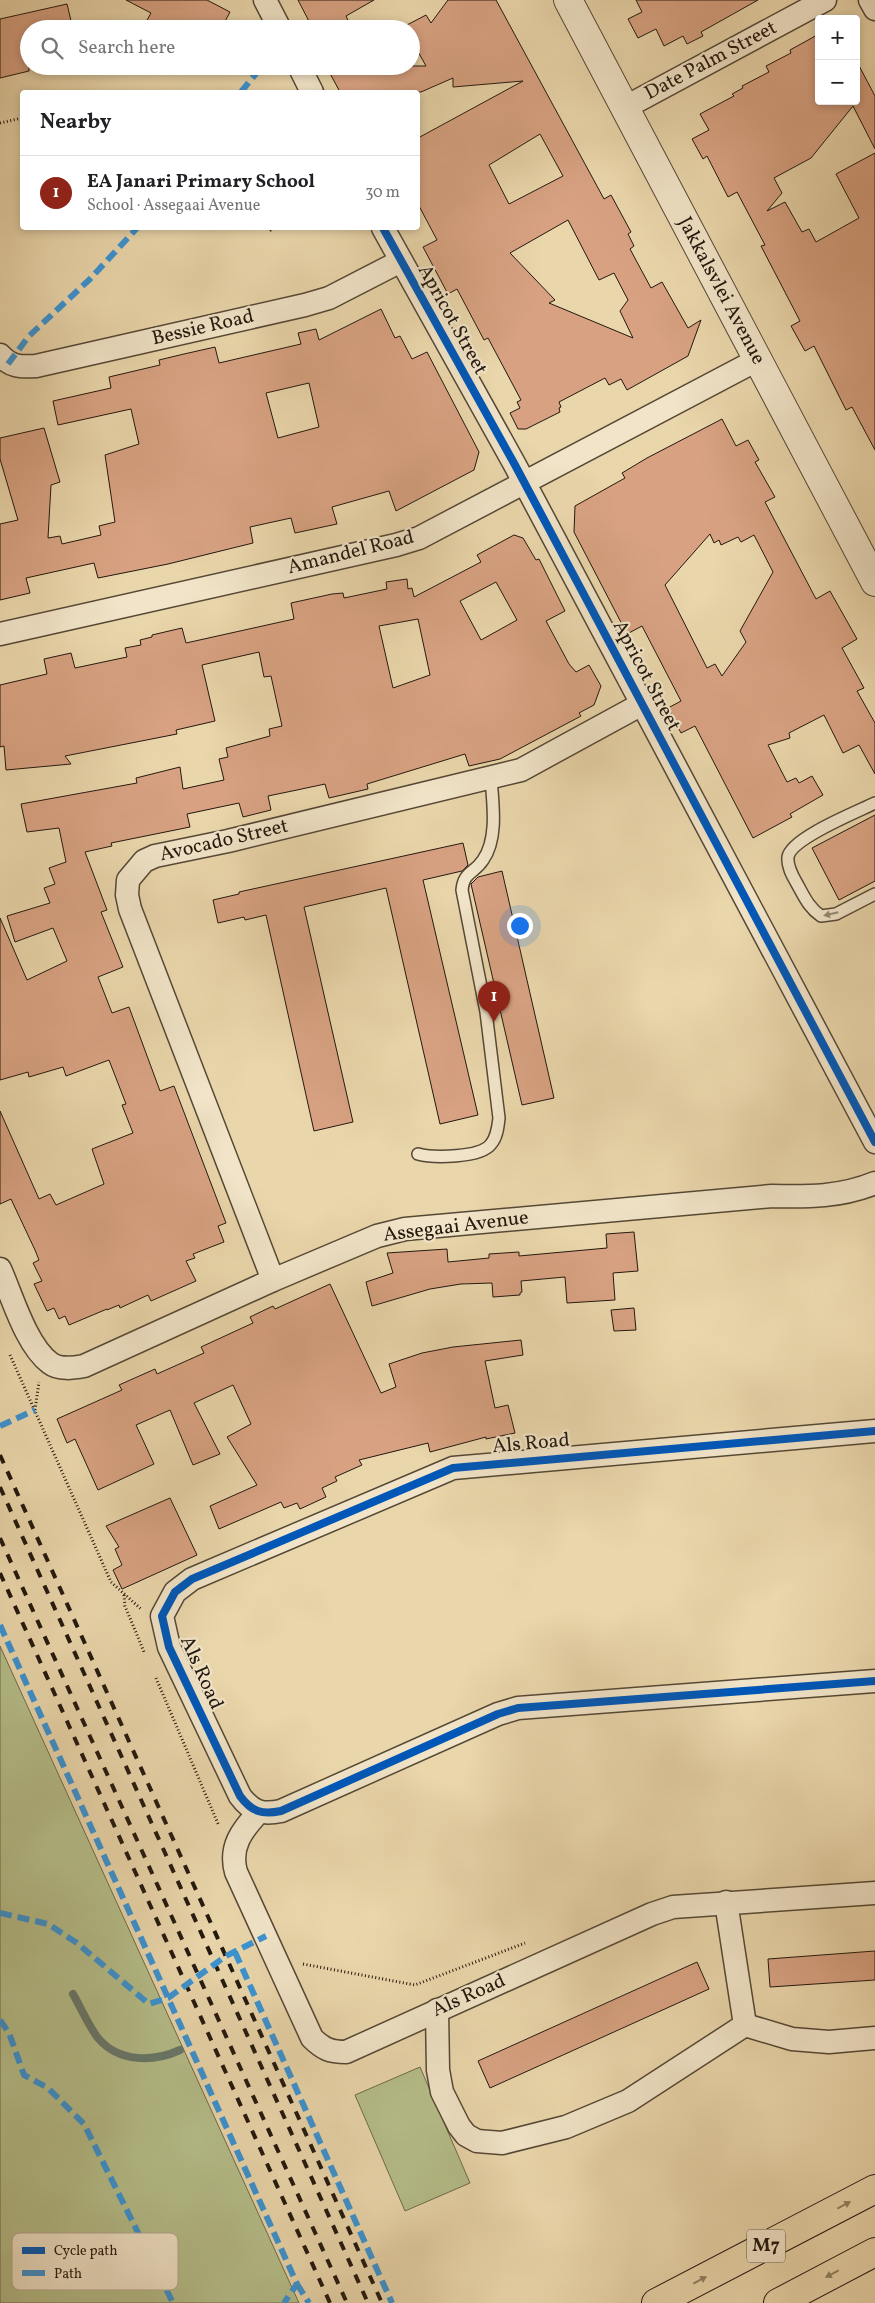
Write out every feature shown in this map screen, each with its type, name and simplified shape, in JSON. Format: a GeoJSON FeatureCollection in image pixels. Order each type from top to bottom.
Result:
{"type":"FeatureCollection","features":[{"type":"Feature","properties":{"kind":"highway","name":"M7"},"geometry":{"type":"LineString","coordinates":[[656,2303],[875,2189]]}},
{"type":"Feature","properties":{"kind":"highway"},"geometry":{"type":"LineString","coordinates":[[778,2303],[875,2252]]}},
{"type":"Feature","properties":{"kind":"street"},"geometry":{"type":"LineString","coordinates":[[265,0],[275,20]]}},
{"type":"Feature","properties":{"kind":"street","name":"Jakkalsvlei Avenue"},"geometry":{"type":"LineString","coordinates":[[568,0],[875,582]]}},
{"type":"Feature","properties":{"kind":"street","name":"Date Palm Street"},"geometry":{"type":"LineString","coordinates":[[624,108],[824,0]]}},
{"type":"Feature","properties":{"kind":"street"},"geometry":{"type":"LineString","coordinates":[[870,0],[875,9]]}},
{"type":"Feature","properties":{"kind":"street"},"geometry":{"type":"LineString","coordinates":[[304,75],[311,90]]}},
{"type":"Feature","properties":{"kind":"street","name":"Apricot Street"},"geometry":{"type":"LineString","coordinates":[[384,230],[642,704],[875,1142]]}},
{"type":"Feature","properties":{"kind":"street","name":"Bessie Road"},"geometry":{"type":"LineString","coordinates":[[0,355],[8,364],[20,367],[36,366],[305,305],[329,298],[401,261]]}},
{"type":"Feature","properties":{"kind":"street","name":"Amandel Road"},"geometry":{"type":"LineString","coordinates":[[0,634],[396,545],[419,538],[757,360]]}},
{"type":"Feature","properties":{"kind":"street","name":"Avocado Street"},"geometry":{"type":"LineString","coordinates":[[273,1280],[130,909],[127,894],[128,880],[144,861],[156,856],[228,841],[491,779],[521,770],[642,704]]}},
{"type":"Feature","properties":{"kind":"street","name":"Assegaai Avenue"},"geometry":{"type":"LineString","coordinates":[[0,1270],[32,1342],[50,1364],[65,1368],[84,1366],[273,1280],[378,1236],[405,1230],[772,1196],[820,1197],[854,1191],[875,1183]]}},
{"type":"Feature","properties":{"kind":"street","name":"Als Road"},"geometry":{"type":"LineString","coordinates":[[258,1813],[248,1807],[240,1796],[168,1646],[162,1616],[175,1592],[192,1579],[438,1472],[453,1468],[875,1431]]}},
{"type":"Feature","properties":{"kind":"street"},"geometry":{"type":"LineString","coordinates":[[235,1846],[243,1829],[258,1813],[281,1811],[513,1709],[875,1681]]}},
{"type":"Feature","properties":{"kind":"street","name":"Als Road"},"geometry":{"type":"LineString","coordinates":[[235,1846],[233,1861],[236,1872],[312,2038],[323,2048],[334,2052],[346,2052],[652,1914],[673,1907],[875,1893]]}},
{"type":"Feature","properties":{"kind":"street"},"geometry":{"type":"LineString","coordinates":[[726,1902],[745,2025]]}},
{"type":"Feature","properties":{"kind":"street"},"geometry":{"type":"LineString","coordinates":[[437,2010],[438,2063],[442,2092],[466,2136],[477,2141],[502,2143],[566,2126],[628,2101],[745,2025],[792,2039],[829,2042],[875,2038]]}},
{"type":"Feature","properties":{"kind":"lane"},"geometry":{"type":"LineString","coordinates":[[418,1154],[428,1157],[444,1157],[480,1152],[490,1146],[497,1134],[499,1118],[486,1012],[462,890],[466,876],[483,861],[488,851],[494,816],[491,779]]}},
{"type":"Feature","properties":{"kind":"lane"},"geometry":{"type":"LineString","coordinates":[[875,803],[804,838],[792,848],[788,856],[789,868],[810,908],[821,916],[836,914],[875,894]]}},
{"type":"Feature","properties":{"kind":"path"},"geometry":{"type":"LineString","coordinates":[[0,123],[20,118]]}},
{"type":"Feature","properties":{"kind":"path"},"geometry":{"type":"LineString","coordinates":[[8,1349],[110,1582],[144,1611],[162,1616]]}},
{"type":"Feature","properties":{"kind":"path"},"geometry":{"type":"LineString","coordinates":[[124,1595],[125,1606],[148,1659]]}},
{"type":"Feature","properties":{"kind":"path"},"geometry":{"type":"LineString","coordinates":[[155,1677],[224,1837],[235,1846]]}},
{"type":"Feature","properties":{"kind":"green space"},"geometry":{"type":"Polygon","coordinates":[[[0,1646],[299,2303],[0,2303],[0,1646]]]}},
{"type":"Feature","properties":{"kind":"green space"},"geometry":{"type":"Polygon","coordinates":[[[420,2067],[470,2183],[405,2211],[355,2095],[420,2067]]]}},
{"type":"Feature","properties":{"kind":"building"},"geometry":{"type":"Polygon","coordinates":[[[126,0],[207,0],[230,12],[226,20],[147,20],[151,13],[126,0]]]}},
{"type":"Feature","properties":{"kind":"building"},"geometry":{"type":"Polygon","coordinates":[[[298,0],[374,0],[346,16],[348,20],[308,20],[298,0]]]}},
{"type":"Feature","properties":{"kind":"building"},"geometry":{"type":"Polygon","coordinates":[[[448,0],[496,0],[604,199],[611,195],[631,232],[628,234],[634,246],[630,249],[651,288],[662,282],[688,328],[701,320],[688,356],[627,390],[621,379],[609,385],[605,378],[559,402],[560,412],[526,429],[518,429],[510,413],[520,408],[517,402],[521,400],[488,338],[484,340],[457,289],[448,294],[423,247],[437,240],[420,208],[420,137],[523,81],[453,87],[453,78],[421,92],[420,90],[339,90],[331,75],[420,75],[420,66],[426,66],[420,55],[420,20],[416,20],[426,15],[431,23],[448,0]],[[540,134],[489,165],[509,204],[563,176],[540,134]],[[568,220],[510,253],[555,300],[549,303],[633,338],[620,311],[628,300],[614,273],[599,280],[568,220]]]}},
{"type":"Feature","properties":{"kind":"building"},"geometry":{"type":"Polygon","coordinates":[[[636,0],[758,0],[701,32],[703,36],[687,44],[683,36],[664,46],[656,29],[638,38],[628,19],[642,12],[636,0]]]}},
{"type":"Feature","properties":{"kind":"building"},"geometry":{"type":"Polygon","coordinates":[[[67,4],[71,20],[20,20],[20,73],[0,78],[0,19],[67,4]]]}},
{"type":"Feature","properties":{"kind":"building"},"geometry":{"type":"Polygon","coordinates":[[[815,36],[815,105],[860,105],[860,68],[875,96],[875,149],[853,106],[811,158],[774,178],[782,193],[767,211],[785,202],[802,232],[809,229],[816,242],[859,218],[836,174],[875,153],[875,450],[852,407],[846,410],[814,346],[805,351],[791,326],[800,321],[761,246],[765,245],[737,192],[728,197],[707,156],[703,159],[692,139],[709,130],[700,114],[734,96],[732,94],[743,88],[742,86],[769,72],[766,66],[791,53],[790,50],[815,36]]]}},
{"type":"Feature","properties":{"kind":"building"},"geometry":{"type":"Polygon","coordinates":[[[381,309],[395,338],[400,336],[412,359],[427,352],[479,452],[474,470],[396,511],[389,491],[332,507],[337,524],[295,533],[291,518],[250,527],[253,543],[168,564],[98,578],[94,563],[26,578],[30,593],[0,600],[0,524],[18,520],[0,459],[0,438],[44,428],[60,482],[51,485],[48,538],[60,536],[62,544],[101,535],[99,526],[115,522],[105,455],[139,444],[131,409],[58,425],[53,401],[111,388],[109,377],[160,365],[159,360],[184,354],[215,347],[219,363],[301,344],[298,333],[316,329],[319,340],[381,309]],[[309,383],[266,393],[278,438],[319,427],[309,383]]]}},
{"type":"Feature","properties":{"kind":"building"},"geometry":{"type":"Polygon","coordinates":[[[722,419],[736,446],[748,440],[759,460],[755,462],[775,497],[765,502],[816,599],[830,591],[857,639],[842,648],[864,688],[857,691],[875,723],[875,774],[859,745],[843,753],[824,715],[789,733],[790,738],[768,745],[787,782],[796,778],[799,783],[812,776],[823,795],[790,814],[792,817],[753,838],[695,726],[681,733],[668,708],[681,701],[642,626],[627,634],[574,532],[575,506],[625,478],[622,473],[722,419]],[[710,534],[665,585],[707,668],[715,664],[722,676],[746,642],[740,631],[773,572],[754,535],[741,542],[738,537],[721,545],[719,540],[714,543],[710,534]]]}},
{"type":"Feature","properties":{"kind":"building"},"geometry":{"type":"Polygon","coordinates":[[[514,535],[523,538],[536,560],[539,559],[565,611],[546,621],[569,664],[576,672],[589,665],[601,686],[594,705],[579,713],[581,716],[500,759],[469,766],[465,754],[367,784],[368,789],[329,798],[325,784],[268,796],[271,810],[243,817],[239,803],[187,814],[190,827],[111,843],[112,846],[85,852],[107,910],[101,912],[123,967],[98,977],[112,1013],[129,1007],[160,1091],[174,1086],[226,1223],[218,1226],[224,1242],[193,1254],[195,1258],[186,1261],[196,1281],[151,1301],[148,1295],[120,1308],[119,1305],[107,1309],[69,1325],[65,1316],[59,1319],[54,1308],[47,1311],[34,1284],[42,1281],[33,1263],[39,1260],[35,1250],[11,1199],[0,1204],[0,1111],[39,1199],[50,1194],[56,1205],[104,1184],[92,1149],[133,1133],[122,1105],[126,1104],[109,1060],[66,1076],[63,1067],[29,1077],[28,1072],[0,1080],[0,918],[27,980],[67,961],[53,928],[15,942],[7,916],[50,903],[44,888],[55,884],[49,868],[66,862],[59,828],[27,832],[21,804],[137,783],[136,778],[180,767],[183,789],[224,780],[219,759],[228,757],[226,748],[270,736],[269,729],[282,726],[271,676],[264,677],[259,652],[202,665],[215,721],[176,730],[177,734],[65,756],[71,764],[6,770],[4,746],[0,747],[0,685],[47,674],[44,659],[71,653],[75,668],[127,657],[125,648],[141,645],[140,640],[152,637],[152,635],[182,628],[186,643],[294,619],[291,603],[332,594],[343,593],[344,598],[387,589],[386,582],[407,579],[408,589],[412,588],[414,597],[481,562],[477,555],[514,535]],[[496,582],[460,601],[481,640],[517,620],[496,582]],[[418,619],[379,626],[393,688],[430,675],[418,619]]]}},
{"type":"Feature","properties":{"kind":"building"},"geometry":{"type":"Polygon","coordinates":[[[875,815],[875,881],[839,900],[812,848],[875,815]]]}},
{"type":"Feature","properties":{"kind":"building"},"geometry":{"type":"Polygon","coordinates":[[[463,843],[468,865],[462,871],[423,880],[478,1115],[440,1124],[386,888],[304,907],[353,1122],[314,1131],[266,915],[245,920],[244,917],[218,923],[213,900],[239,894],[239,892],[463,843]]]}},
{"type":"Feature","properties":{"kind":"building"},"geometry":{"type":"Polygon","coordinates":[[[502,871],[554,1098],[522,1105],[471,884],[478,877],[502,871]]]}},
{"type":"Feature","properties":{"kind":"building"},"geometry":{"type":"Polygon","coordinates":[[[634,1232],[638,1271],[613,1273],[615,1300],[567,1303],[565,1277],[521,1281],[522,1292],[520,1295],[493,1297],[492,1283],[461,1284],[430,1289],[372,1306],[366,1282],[393,1273],[387,1253],[447,1249],[448,1262],[489,1258],[489,1254],[519,1252],[519,1256],[607,1248],[606,1234],[634,1232]]]}},
{"type":"Feature","properties":{"kind":"building"},"geometry":{"type":"Polygon","coordinates":[[[330,1284],[381,1393],[396,1387],[389,1364],[422,1353],[453,1347],[521,1340],[523,1355],[485,1361],[495,1408],[508,1405],[515,1433],[486,1439],[486,1437],[430,1452],[428,1443],[359,1460],[362,1465],[335,1477],[337,1481],[322,1488],[326,1497],[300,1509],[297,1503],[284,1508],[281,1502],[219,1529],[210,1506],[257,1485],[227,1437],[251,1424],[233,1385],[194,1403],[220,1454],[193,1465],[170,1410],[136,1425],[154,1464],[98,1490],[75,1439],[67,1443],[57,1419],[122,1390],[119,1385],[155,1369],[157,1374],[204,1353],[201,1347],[253,1323],[250,1317],[273,1306],[275,1309],[330,1284]]]}},
{"type":"Feature","properties":{"kind":"building"},"geometry":{"type":"Polygon","coordinates":[[[634,1308],[636,1330],[614,1331],[611,1310],[634,1308]]]}},
{"type":"Feature","properties":{"kind":"building"},"geometry":{"type":"Polygon","coordinates":[[[170,1498],[197,1555],[122,1589],[113,1570],[122,1565],[115,1549],[119,1547],[106,1526],[170,1498]]]}},
{"type":"Feature","properties":{"kind":"building"},"geometry":{"type":"Polygon","coordinates":[[[875,1951],[875,1980],[770,1987],[768,1959],[875,1951]]]}},
{"type":"Feature","properties":{"kind":"building"},"geometry":{"type":"Polygon","coordinates":[[[697,1962],[709,1989],[490,2088],[478,2061],[697,1962]]]}},
{"type":"Feature","properties":{"kind":"waterway"},"geometry":{"type":"LineString","coordinates":[[73,1994],[98,2038],[116,2052],[126,2056],[148,2058],[159,2057],[180,2050]]}},
{"type":"Feature","properties":{"kind":"railway"},"geometry":{"type":"LineString","coordinates":[[0,1455],[382,2303]]}},
{"type":"Feature","properties":{"kind":"railway"},"geometry":{"type":"LineString","coordinates":[[0,1487],[368,2303]]}},
{"type":"Feature","properties":{"kind":"railway"},"geometry":{"type":"LineString","coordinates":[[0,1538],[347,2303]]}},
{"type":"Feature","properties":{"kind":"railway"},"geometry":{"type":"LineString","coordinates":[[0,1573],[330,2303]]}},
{"type":"Feature","properties":{"kind":"marked path"},"geometry":{"type":"LineString","coordinates":[[243,90],[255,75]]}},
{"type":"Feature","properties":{"kind":"marked path"},"geometry":{"type":"LineString","coordinates":[[8,364],[29,336],[90,279],[135,230]]}},
{"type":"Feature","properties":{"kind":"marked path"},"geometry":{"type":"LineString","coordinates":[[0,1426],[35,1410]]}},
{"type":"Feature","properties":{"kind":"marked path"},"geometry":{"type":"LineString","coordinates":[[0,1625],[297,2284],[284,2303]]}},
{"type":"Feature","properties":{"kind":"marked path"},"geometry":{"type":"LineString","coordinates":[[0,1913],[48,1924],[77,1943],[149,2004],[168,1998],[226,1956],[266,1936]]}},
{"type":"Feature","properties":{"kind":"marked path"},"geometry":{"type":"LineString","coordinates":[[235,1952],[392,2303]]}},
{"type":"Feature","properties":{"kind":"marked path"},"geometry":{"type":"LineString","coordinates":[[0,2020],[9,2033],[24,2075],[48,2088],[84,2124],[138,2233]]}},
{"type":"Feature","properties":{"kind":"marked path"},"geometry":{"type":"LineString","coordinates":[[297,2284],[309,2303]]}},
{"type":"Feature","properties":{"kind":"marked path"},"geometry":{"type":"LineString","coordinates":[[167,2290],[173,2303]]}},
{"type":"Feature","properties":{"kind":"cycle path"},"geometry":{"type":"LineString","coordinates":[[384,230],[515,465],[875,1142]]}},
{"type":"Feature","properties":{"kind":"cycle path"},"geometry":{"type":"LineString","coordinates":[[875,1431],[453,1468],[192,1579],[175,1592],[162,1616],[169,1647],[240,1796],[253,1809],[268,1813],[281,1811],[498,1714],[518,1708],[875,1681]]}},
{"type":"Feature","properties":{"kind":"place","name":"EA Janari Primary School"},"geometry":{"type":"Point","coordinates":[494,1022]}}]}
